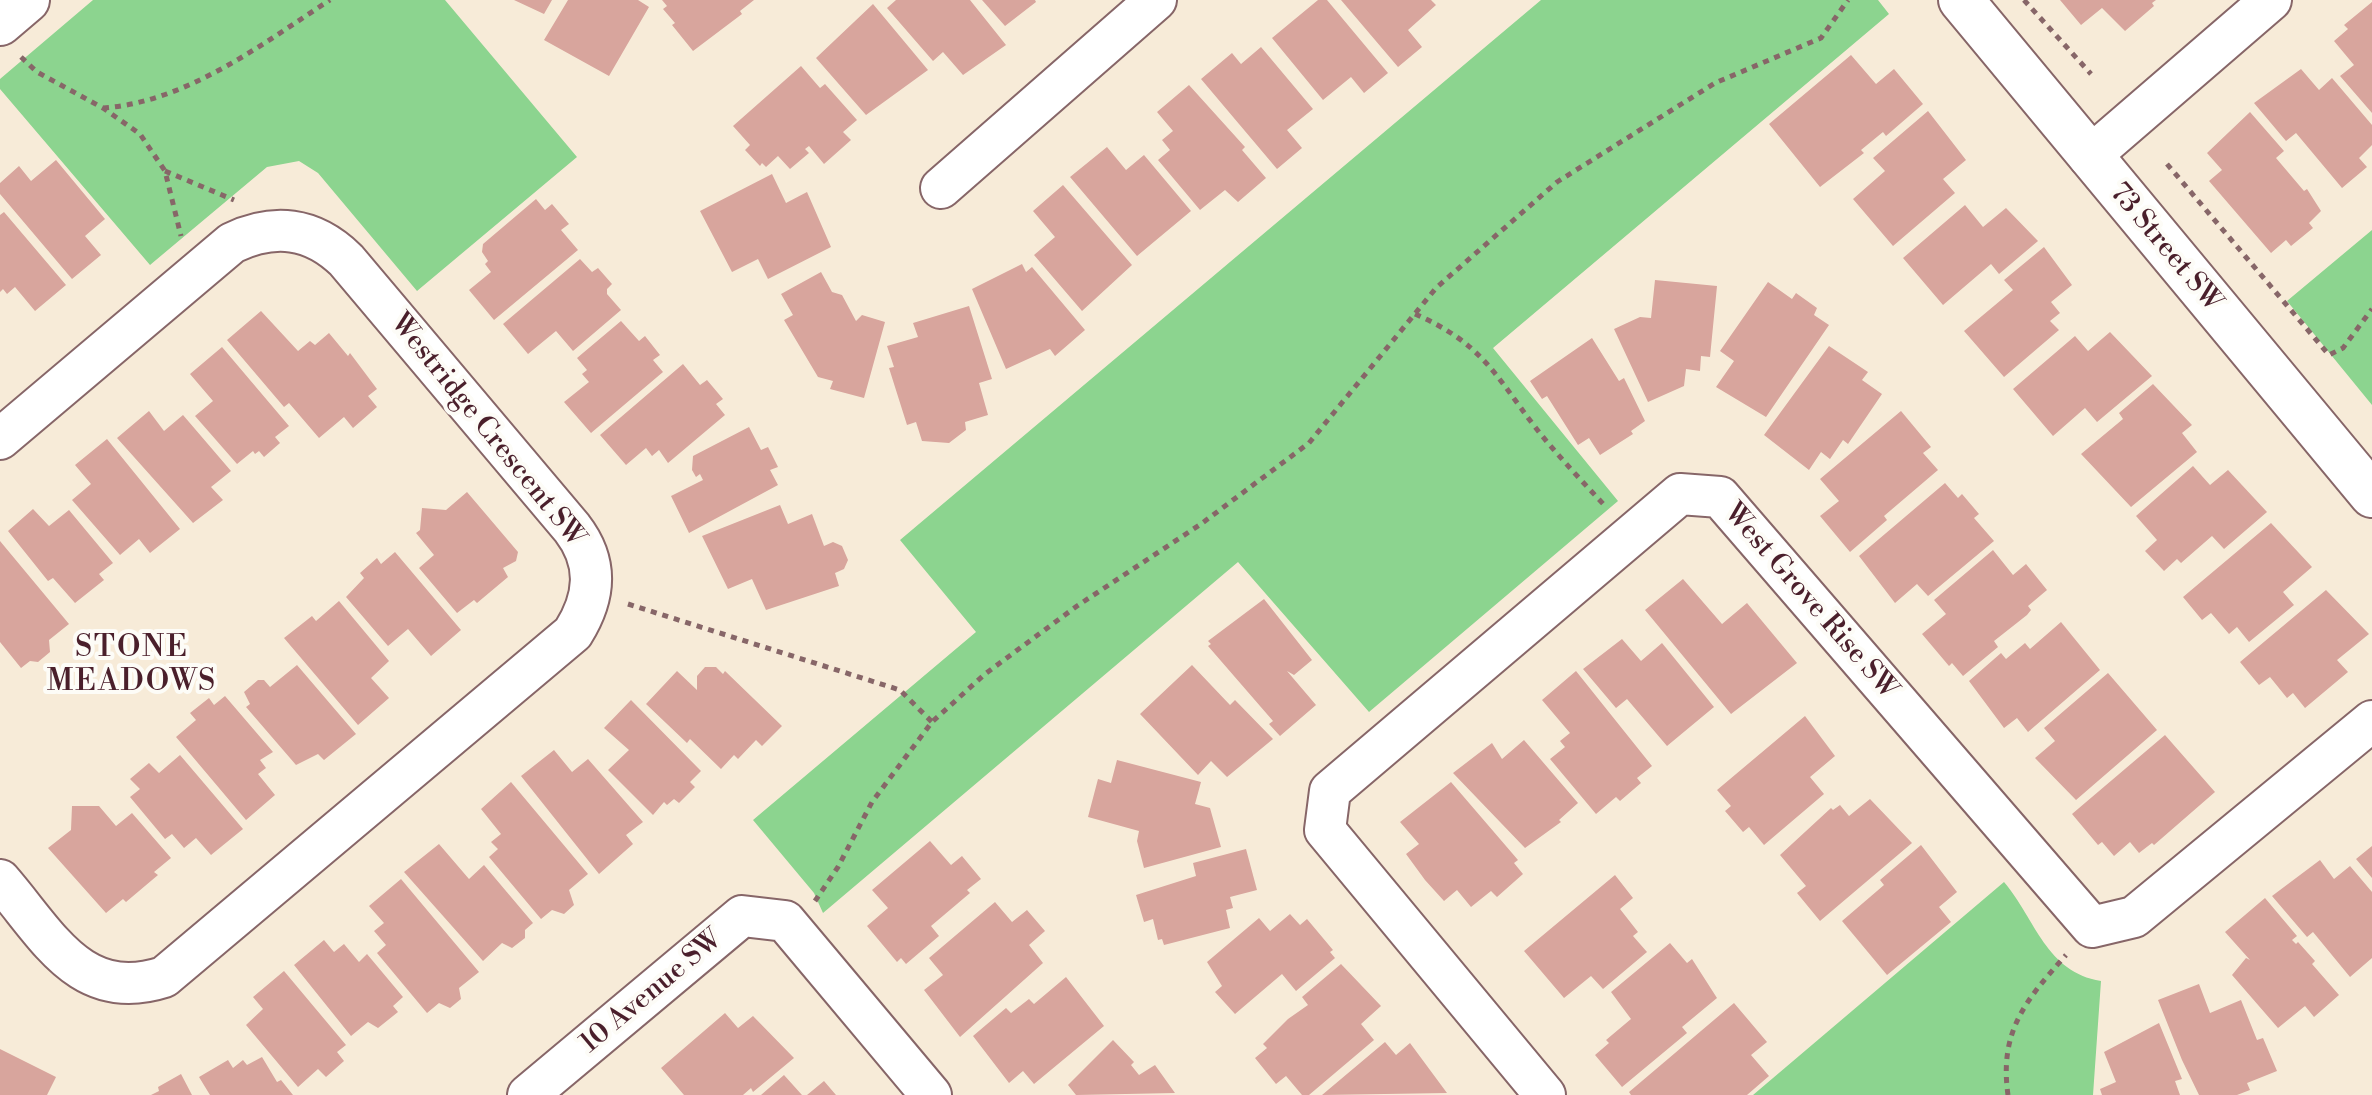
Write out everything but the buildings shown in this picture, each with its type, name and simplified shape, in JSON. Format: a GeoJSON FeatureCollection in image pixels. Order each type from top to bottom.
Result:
{"type":"FeatureCollection","features":[{"type":"Feature","properties":{"kind":"street"},"geometry":{"type":"LineString","coordinates":[[9,39],[27,0]]}},
{"type":"Feature","properties":{"kind":"street"},"geometry":{"type":"LineString","coordinates":[[941,188],[1156,0]]}},
{"type":"Feature","properties":{"kind":"street","name":"73 Street SW"},"geometry":{"type":"LineString","coordinates":[[1961,0],[2372,495]]}},
{"type":"Feature","properties":{"kind":"street"},"geometry":{"type":"LineString","coordinates":[[2089,157],[2271,0]]}},
{"type":"Feature","properties":{"kind":"street"},"geometry":{"type":"LineString","coordinates":[[0,439],[232,243],[255,232]]}},
{"type":"Feature","properties":{"kind":"street","name":"Westridge Crescent SW"},"geometry":{"type":"LineString","coordinates":[[255,232],[301,232],[320,239],[346,260],[579,537],[591,570],[591,594]]}},
{"type":"Feature","properties":{"kind":"street","name":"West Grove Rise SW"},"geometry":{"type":"LineString","coordinates":[[1545,1095],[1325,830],[1330,791],[1680,494],[1720,497],[2092,927]]}},
{"type":"Feature","properties":{"kind":"street"},"geometry":{"type":"LineString","coordinates":[[0,880],[81,971],[100,981],[123,985],[164,977],[573,633],[591,594]]}},
{"type":"Feature","properties":{"kind":"street"},"geometry":{"type":"LineString","coordinates":[[2092,927],[2134,917],[2372,721]]}},
{"type":"Feature","properties":{"kind":"street","name":"10 Avenue SW"},"geometry":{"type":"LineString","coordinates":[[528,1095],[742,916],[785,921]]}},
{"type":"Feature","properties":{"kind":"street"},"geometry":{"type":"LineString","coordinates":[[785,921],[931,1095]]}},
{"type":"Feature","properties":{"kind":"path"},"geometry":{"type":"LineString","coordinates":[[103,108],[157,99],[205,77],[330,0]]}},
{"type":"Feature","properties":{"kind":"path"},"geometry":{"type":"LineString","coordinates":[[785,921],[817,899],[872,802],[932,722],[985,674],[1077,606],[1201,524],[1309,443],[1436,288],[1557,182],[1715,83],[1821,38],[1834,25],[1848,0]]}},
{"type":"Feature","properties":{"kind":"path"},"geometry":{"type":"LineString","coordinates":[[2024,0],[2091,74]]}},
{"type":"Feature","properties":{"kind":"path"},"geometry":{"type":"LineString","coordinates":[[9,39],[37,72],[103,108],[140,134],[165,171],[174,214],[196,275]]}},
{"type":"Feature","properties":{"kind":"path"},"geometry":{"type":"LineString","coordinates":[[2167,164],[2329,355],[2343,348],[2372,309]]}},
{"type":"Feature","properties":{"kind":"path"},"geometry":{"type":"LineString","coordinates":[[165,171],[236,201],[255,232]]}},
{"type":"Feature","properties":{"kind":"path"},"geometry":{"type":"LineString","coordinates":[[1415,314],[1441,325],[1482,354],[1557,452],[1606,507],[1636,529]]}},
{"type":"Feature","properties":{"kind":"path"},"geometry":{"type":"LineString","coordinates":[[591,594],[900,690],[932,722]]}},
{"type":"Feature","properties":{"kind":"path"},"geometry":{"type":"LineString","coordinates":[[2008,1095],[2006,1078],[2010,1031],[2031,994],[2092,927]]}},
{"type":"Feature","properties":{"kind":"green space"},"geometry":{"type":"Polygon","coordinates":[[[93,0],[445,0],[577,157],[417,291],[318,173],[299,161],[267,167],[150,265],[0,89],[0,79],[93,0]]]}},
{"type":"Feature","properties":{"kind":"green space"},"geometry":{"type":"Polygon","coordinates":[[[1541,0],[1878,0],[1889,14],[1493,348],[1618,501],[1369,712],[1238,562],[823,913],[814,893],[753,820],[976,632],[900,540],[1541,0]]]}},
{"type":"Feature","properties":{"kind":"green space"},"geometry":{"type":"Polygon","coordinates":[[[2372,230],[2372,405],[2287,301],[2372,230]]]}},
{"type":"Feature","properties":{"kind":"green space"},"geometry":{"type":"Polygon","coordinates":[[[2004,882],[2055,956],[2082,976],[2101,981],[2093,1095],[1753,1095],[2004,882]]]}},
{"type":"Feature","properties":{"kind":"district","name":"STONE MEADOWS"},"geometry":{"type":"Point","coordinates":[132,666]}}]}
